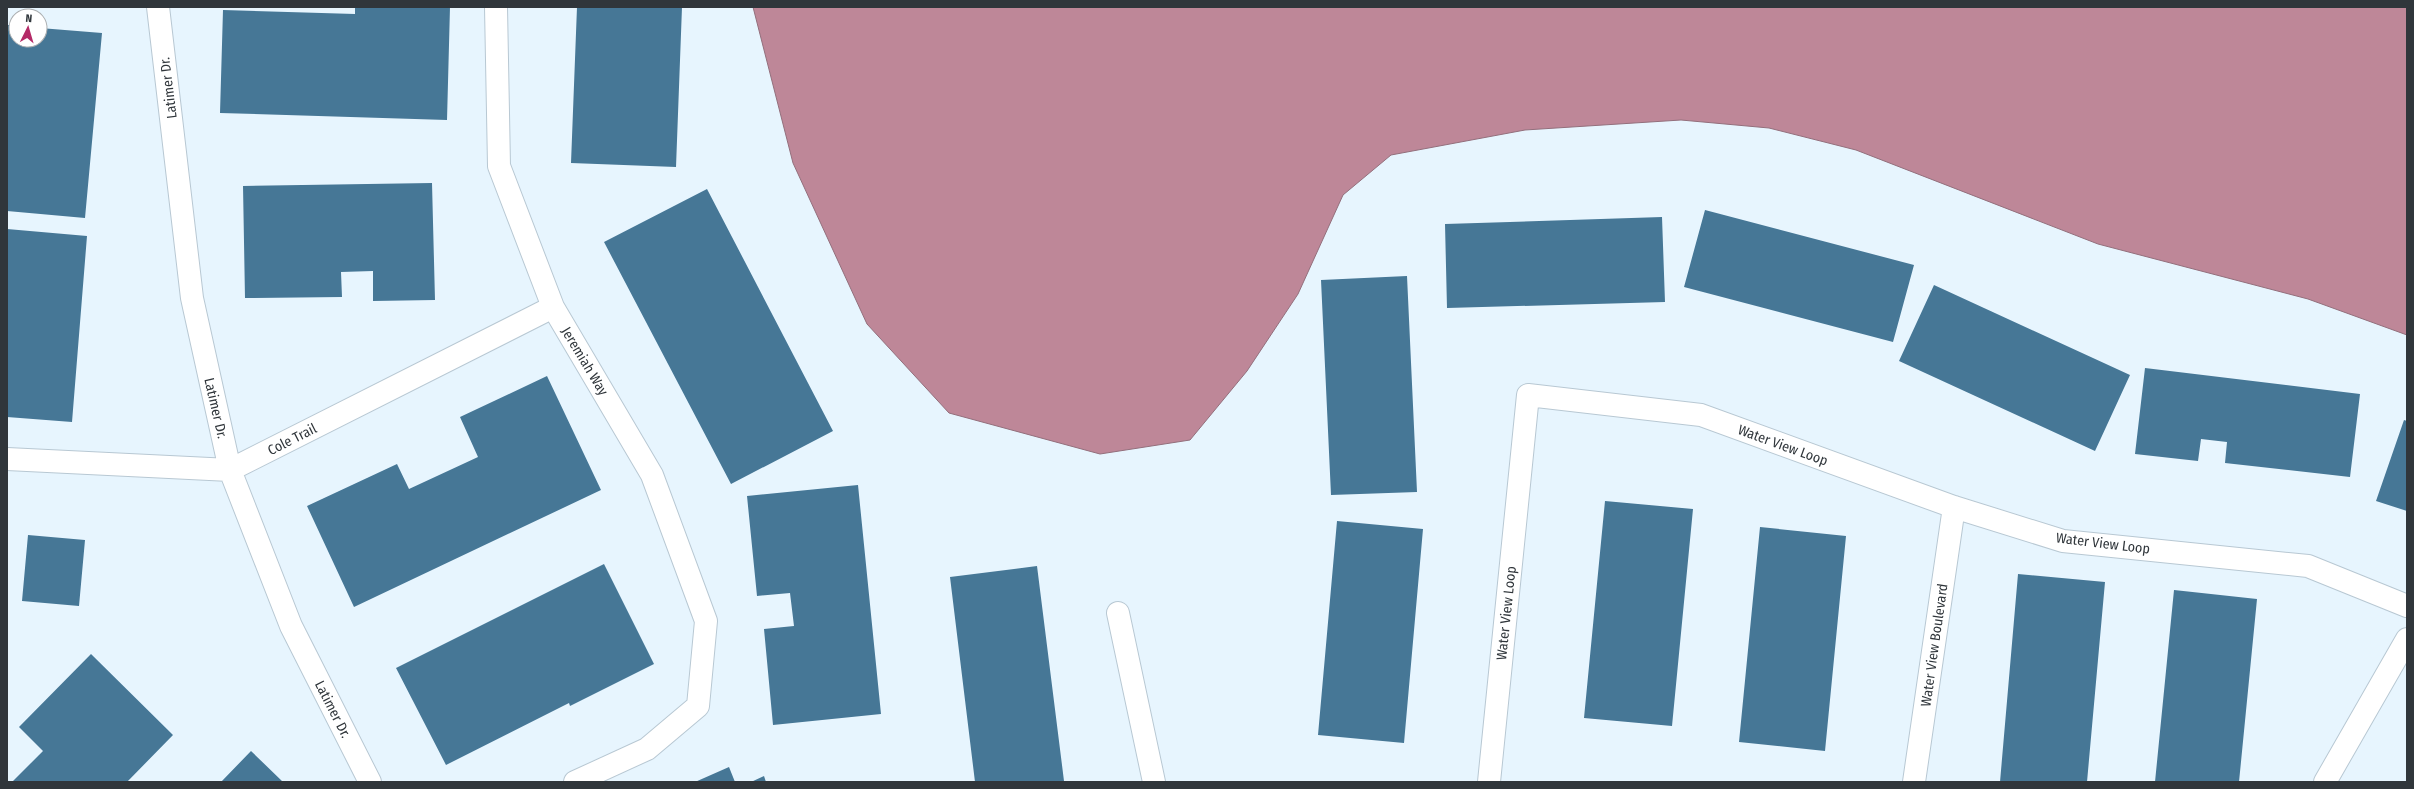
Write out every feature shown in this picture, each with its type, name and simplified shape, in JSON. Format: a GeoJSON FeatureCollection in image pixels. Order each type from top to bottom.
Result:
{"type":"FeatureCollection","features":[{"type":"Feature","properties":{"kind":"street","name":"Latimer Dr."},"geometry":{"type":"LineString","coordinates":[[158,7],[192,298],[230,470],[291,626],[370,782]]}},
{"type":"Feature","properties":{"kind":"street","name":"Jeremiah Way"},"geometry":{"type":"LineString","coordinates":[[496,7],[499,166],[553,306],[652,475],[706,621],[698,706],[647,749],[575,782]]}},
{"type":"Feature","properties":{"kind":"street","name":"Cole Trail"},"geometry":{"type":"LineString","coordinates":[[7,459],[230,470],[553,306]]}},
{"type":"Feature","properties":{"kind":"street","name":"Water View Loop"},"geometry":{"type":"LineString","coordinates":[[1489,782],[1528,395],[1700,415],[1954,507],[2062,541],[2308,566],[2407,606]]}},
{"type":"Feature","properties":{"kind":"street","name":"Water View Boulevard"},"geometry":{"type":"LineString","coordinates":[[1914,782],[1954,507]]}},
{"type":"Feature","properties":{"kind":"street"},"geometry":{"type":"LineString","coordinates":[[1118,613],[1154,782]]}},
{"type":"Feature","properties":{"kind":"street"},"geometry":{"type":"LineString","coordinates":[[2325,782],[2407,639]]}},
{"type":"Feature","properties":{"kind":"shaded area"},"geometry":{"type":"Polygon","coordinates":[[[753,7],[2407,7],[2407,335],[2308,299],[2098,244],[1856,150],[1769,128],[1681,120],[1525,130],[1391,155],[1343,195],[1298,294],[1247,371],[1190,440],[1100,454],[949,413],[867,324],[793,163],[753,7]]]}},
{"type":"Feature","properties":{"kind":"building"},"geometry":{"type":"Polygon","coordinates":[[[355,7],[450,7],[447,120],[220,113],[223,10],[355,14],[355,7]]]}},
{"type":"Feature","properties":{"kind":"building"},"geometry":{"type":"Polygon","coordinates":[[[577,7],[682,7],[676,167],[571,163],[577,7]]]}},
{"type":"Feature","properties":{"kind":"building"},"geometry":{"type":"Polygon","coordinates":[[[7,25],[8,48],[48,48],[48,29],[102,33],[85,218],[7,211],[7,25]]]}},
{"type":"Feature","properties":{"kind":"building"},"geometry":{"type":"Polygon","coordinates":[[[432,183],[435,300],[373,301],[373,271],[341,272],[342,297],[245,298],[243,186],[432,183]]]}},
{"type":"Feature","properties":{"kind":"building"},"geometry":{"type":"Polygon","coordinates":[[[707,189],[833,431],[731,484],[604,242],[707,189]]]}},
{"type":"Feature","properties":{"kind":"building"},"geometry":{"type":"Polygon","coordinates":[[[1705,210],[1914,265],[1893,342],[1684,287],[1705,210]]]}},
{"type":"Feature","properties":{"kind":"building"},"geometry":{"type":"Polygon","coordinates":[[[1662,217],[1665,302],[1447,308],[1445,224],[1662,217]]]}},
{"type":"Feature","properties":{"kind":"building"},"geometry":{"type":"Polygon","coordinates":[[[7,229],[87,236],[72,422],[7,417],[7,229]]]}},
{"type":"Feature","properties":{"kind":"building"},"geometry":{"type":"Polygon","coordinates":[[[1407,276],[1417,492],[1331,495],[1321,280],[1407,276]]]}},
{"type":"Feature","properties":{"kind":"building"},"geometry":{"type":"Polygon","coordinates":[[[1934,285],[2130,375],[2095,451],[1899,361],[1934,285]]]}},
{"type":"Feature","properties":{"kind":"building"},"geometry":{"type":"Polygon","coordinates":[[[2145,368],[2360,394],[2350,477],[2225,463],[2227,442],[2201,439],[2198,461],[2135,454],[2145,368]]]}},
{"type":"Feature","properties":{"kind":"building"},"geometry":{"type":"Polygon","coordinates":[[[547,376],[601,490],[354,607],[307,506],[397,464],[409,489],[478,457],[460,417],[547,376]]]}},
{"type":"Feature","properties":{"kind":"building"},"geometry":{"type":"Polygon","coordinates":[[[2404,420],[2407,421],[2407,511],[2376,501],[2404,420]]]}},
{"type":"Feature","properties":{"kind":"building"},"geometry":{"type":"Polygon","coordinates":[[[858,485],[881,714],[773,725],[764,629],[794,626],[790,593],[757,596],[747,496],[858,485]]]}},
{"type":"Feature","properties":{"kind":"building"},"geometry":{"type":"Polygon","coordinates":[[[1605,501],[1693,509],[1672,726],[1584,718],[1605,501]]]}},
{"type":"Feature","properties":{"kind":"building"},"geometry":{"type":"Polygon","coordinates":[[[1337,521],[1423,529],[1404,743],[1318,735],[1337,521]]]}},
{"type":"Feature","properties":{"kind":"building"},"geometry":{"type":"Polygon","coordinates":[[[1760,527],[1846,536],[1825,751],[1739,742],[1760,527]]]}},
{"type":"Feature","properties":{"kind":"building"},"geometry":{"type":"Polygon","coordinates":[[[28,535],[85,540],[79,606],[22,601],[28,535]]]}},
{"type":"Feature","properties":{"kind":"building"},"geometry":{"type":"Polygon","coordinates":[[[604,564],[654,664],[570,706],[569,703],[446,765],[396,668],[604,564]]]}},
{"type":"Feature","properties":{"kind":"building"},"geometry":{"type":"Polygon","coordinates":[[[1037,566],[1064,781],[975,782],[950,577],[1037,566]]]}},
{"type":"Feature","properties":{"kind":"building"},"geometry":{"type":"Polygon","coordinates":[[[2018,574],[2105,582],[2087,782],[2000,782],[2018,574]]]}},
{"type":"Feature","properties":{"kind":"building"},"geometry":{"type":"Polygon","coordinates":[[[2174,590],[2257,599],[2239,782],[2155,782],[2174,590]]]}},
{"type":"Feature","properties":{"kind":"building"},"geometry":{"type":"Polygon","coordinates":[[[91,654],[173,735],[127,782],[12,782],[43,751],[19,727],[91,654]]]}},
{"type":"Feature","properties":{"kind":"building"},"geometry":{"type":"Polygon","coordinates":[[[251,751],[283,782],[221,782],[251,751]]]}},
{"type":"Feature","properties":{"kind":"building"},"geometry":{"type":"Polygon","coordinates":[[[729,767],[735,782],[695,782],[729,767]]]}},
{"type":"Feature","properties":{"kind":"building"},"geometry":{"type":"Polygon","coordinates":[[[764,776],[766,782],[751,782],[764,776]]]}}]}
